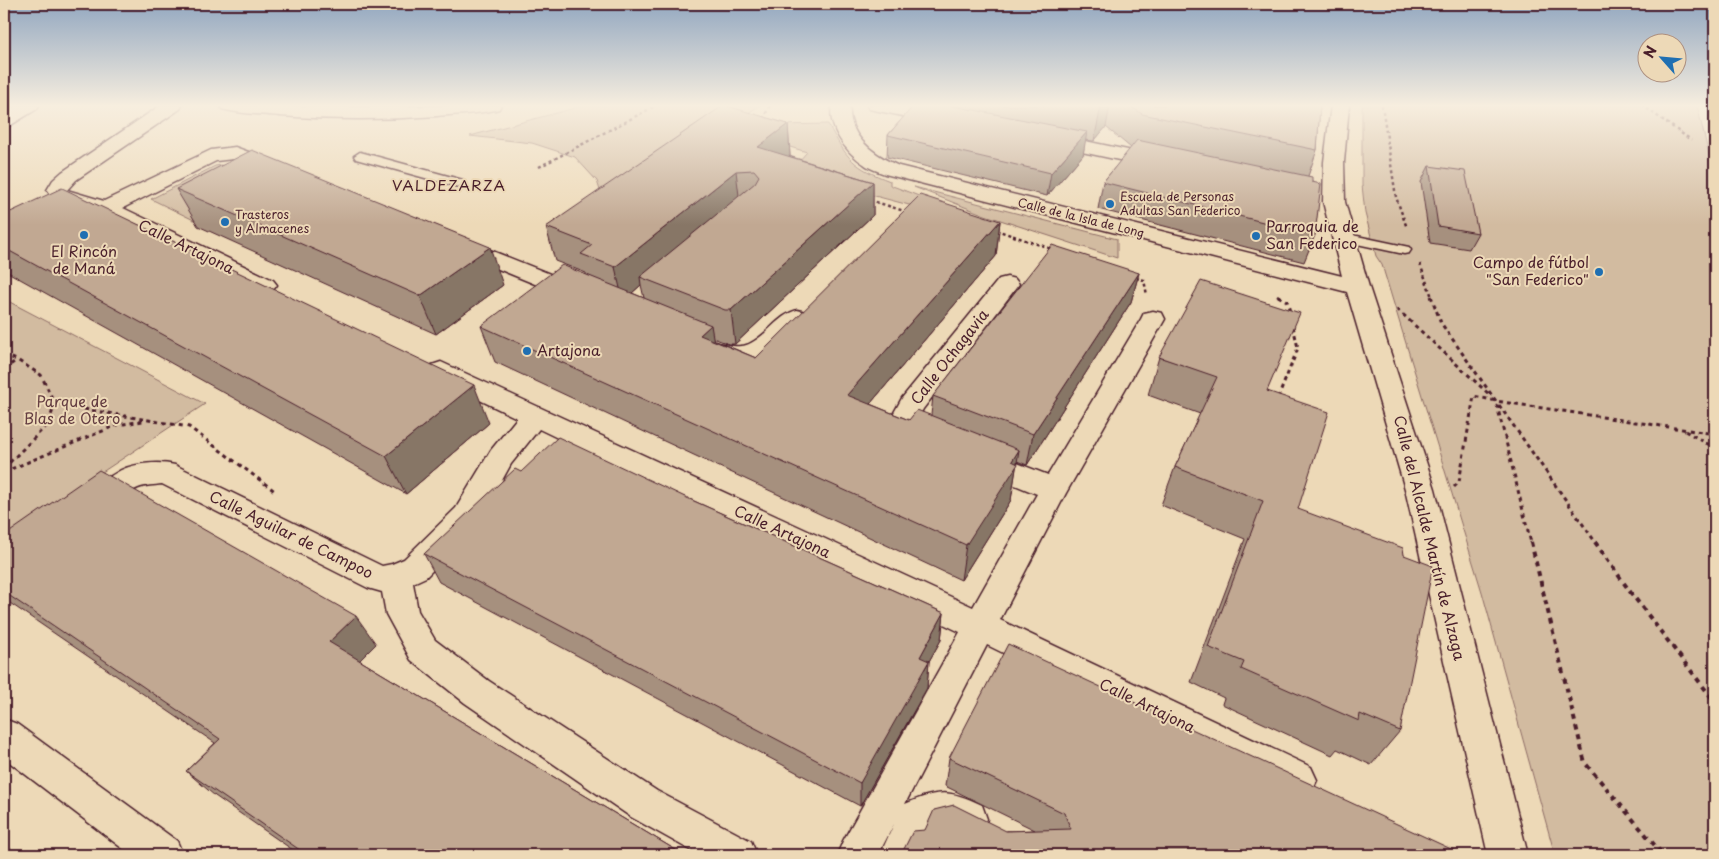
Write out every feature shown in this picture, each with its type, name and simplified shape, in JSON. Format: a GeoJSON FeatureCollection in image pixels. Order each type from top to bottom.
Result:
{"type":"FeatureCollection","features":[{"type":"Feature","properties":{"kind":"street","name":"Calle Artajona"},"geometry":{"type":"LineString","coordinates":[[114,145],[60,184],[57,190],[61,196],[106,208],[293,299]]}},
{"type":"Feature","properties":{"kind":"street","name":"Calle de la Isla de Long"},"geometry":{"type":"LineString","coordinates":[[856,145],[868,158],[892,170],[1357,287]]}},
{"type":"Feature","properties":{"kind":"street"},"geometry":{"type":"LineString","coordinates":[[1077,145],[1175,166]]}},
{"type":"Feature","properties":{"kind":"street","name":"Calle del Alcalde Martín de Alzaga"},"geometry":{"type":"LineString","coordinates":[[1336,145],[1334,162],[1324,200],[1343,237],[1420,489],[1508,855]]}},
{"type":"Feature","properties":{"kind":"street"},"geometry":{"type":"LineString","coordinates":[[106,208],[211,156],[235,153],[277,174]]}},
{"type":"Feature","properties":{"kind":"street"},"geometry":{"type":"LineString","coordinates":[[441,237],[600,303]]}},
{"type":"Feature","properties":{"kind":"street","name":"Calle Ochagavia"},"geometry":{"type":"LineString","coordinates":[[1007,284],[911,404],[905,418],[915,433],[1054,489]]}},
{"type":"Feature","properties":{"kind":"street"},"geometry":{"type":"LineString","coordinates":[[690,340],[726,355],[748,354],[770,344],[810,305]]}},
{"type":"Feature","properties":{"kind":"street"},"geometry":{"type":"LineString","coordinates":[[856,855],[1054,489],[1153,319]]}},
{"type":"Feature","properties":{"kind":"street","name":"Calle Artajona"},"geometry":{"type":"LineString","coordinates":[[418,360],[980,626],[1326,793]]}},
{"type":"Feature","properties":{"kind":"street"},"geometry":{"type":"LineString","coordinates":[[534,416],[501,457],[467,516],[415,568],[396,577],[402,614],[423,650],[477,692],[644,804],[737,855]]}},
{"type":"Feature","properties":{"kind":"street","name":"Calle Aguilar de Campoo"},"geometry":{"type":"LineString","coordinates":[[75,518],[130,478],[165,473],[379,579],[396,577]]}},
{"type":"Feature","properties":{"kind":"street"},"geometry":{"type":"LineString","coordinates":[[4,736],[163,855]]}},
{"type":"Feature","properties":{"kind":"street"},"geometry":{"type":"LineString","coordinates":[[900,855],[917,818],[940,811],[953,811],[996,833]]}},
{"type":"Feature","properties":{"kind":"lane"},"geometry":{"type":"LineString","coordinates":[[360,156],[458,183]]}},
{"type":"Feature","properties":{"kind":"lane"},"geometry":{"type":"LineString","coordinates":[[1343,237],[1404,250]]}},
{"type":"Feature","properties":{"kind":"path"},"geometry":{"type":"LineString","coordinates":[[539,167],[581,145]]}},
{"type":"Feature","properties":{"kind":"path"},"geometry":{"type":"LineString","coordinates":[[1388,145],[1396,197],[1409,233]]}},
{"type":"Feature","properties":{"kind":"path"},"geometry":{"type":"LineString","coordinates":[[869,200],[915,214]]}},
{"type":"Feature","properties":{"kind":"path"},"geometry":{"type":"LineString","coordinates":[[996,230],[1061,252]]}},
{"type":"Feature","properties":{"kind":"path"},"geometry":{"type":"LineString","coordinates":[[1419,260],[1442,323],[1630,593],[1715,702]]}},
{"type":"Feature","properties":{"kind":"path"},"geometry":{"type":"LineString","coordinates":[[1135,277],[1144,280],[1153,319]]}},
{"type":"Feature","properties":{"kind":"path"},"geometry":{"type":"LineString","coordinates":[[1357,287],[1390,303],[1496,401],[1585,763],[1664,855]]}},
{"type":"Feature","properties":{"kind":"path"},"geometry":{"type":"LineString","coordinates":[[1270,291],[1287,301],[1298,348],[1277,402]]}},
{"type":"Feature","properties":{"kind":"path"},"geometry":{"type":"LineString","coordinates":[[4,355],[17,360],[41,375],[55,404],[48,424],[4,468]]}},
{"type":"Feature","properties":{"kind":"path"},"geometry":{"type":"LineString","coordinates":[[4,369],[17,360]]}},
{"type":"Feature","properties":{"kind":"path"},"geometry":{"type":"LineString","coordinates":[[1420,489],[1447,494],[1459,482],[1474,396],[1496,401],[1715,434]]}},
{"type":"Feature","properties":{"kind":"path"},"geometry":{"type":"LineString","coordinates":[[55,404],[189,427],[282,496]]}},
{"type":"Feature","properties":{"kind":"path"},"geometry":{"type":"LineString","coordinates":[[4,472],[117,425],[148,420]]}},
{"type":"Feature","properties":{"kind":"path"},"geometry":{"type":"LineString","coordinates":[[1683,430],[1715,448]]}},
{"type":"Feature","properties":{"kind":"green space"},"geometry":{"type":"Polygon","coordinates":[[[538,145],[699,145],[606,209],[597,181],[575,157],[538,145]]]}},
{"type":"Feature","properties":{"kind":"green space"},"geometry":{"type":"Polygon","coordinates":[[[783,145],[840,145],[859,166],[890,181],[890,185],[932,201],[932,211],[856,191],[799,161],[807,152],[784,147],[783,145]]]}},
{"type":"Feature","properties":{"kind":"green space"},"geometry":{"type":"Polygon","coordinates":[[[1362,145],[1706,145],[1715,181],[1715,855],[1555,855],[1482,592],[1382,265],[1376,256],[1365,213],[1362,185],[1362,145]]]}},
{"type":"Feature","properties":{"kind":"green space"},"geometry":{"type":"Polygon","coordinates":[[[221,165],[244,175],[202,224],[151,199],[215,166],[221,165]]]}},
{"type":"Feature","properties":{"kind":"green space"},"geometry":{"type":"Polygon","coordinates":[[[914,187],[1117,239],[1117,258],[985,215],[914,187]]]}},
{"type":"Feature","properties":{"kind":"green space","name":"Parque de Blas de Otero"},"geometry":{"type":"Polygon","coordinates":[[[4,299],[205,404],[4,537],[4,299]]]}},
{"type":"Feature","properties":{"kind":"building"},"geometry":{"type":"Polygon","coordinates":[[[666,145],[760,145],[758,147],[873,182],[731,310],[725,310],[640,277],[755,183],[759,176],[754,170],[736,171],[615,267],[581,254],[592,245],[546,227],[666,145]]]}},
{"type":"Feature","properties":{"kind":"building"},"geometry":{"type":"Polygon","coordinates":[[[931,145],[1076,145],[1051,173],[931,145]]]}},
{"type":"Feature","properties":{"kind":"building"},"geometry":{"type":"Polygon","coordinates":[[[1133,145],[1161,145],[1312,177],[1312,182],[1321,184],[1315,235],[1103,182],[1133,145]]]}},
{"type":"Feature","properties":{"kind":"building"},"geometry":{"type":"Polygon","coordinates":[[[1293,145],[1317,145],[1317,150],[1293,145]]]}},
{"type":"Feature","properties":{"kind":"building"},"geometry":{"type":"Polygon","coordinates":[[[252,150],[490,247],[420,296],[176,189],[252,150]]]}},
{"type":"Feature","properties":{"kind":"building"},"geometry":{"type":"Polygon","coordinates":[[[1429,166],[1465,171],[1478,233],[1438,226],[1429,166]]]}},
{"type":"Feature","properties":{"kind":"building"},"geometry":{"type":"Polygon","coordinates":[[[62,188],[474,385],[386,456],[4,248],[4,215],[62,188]]]}},
{"type":"Feature","properties":{"kind":"building"},"geometry":{"type":"Polygon","coordinates":[[[920,195],[1000,221],[847,395],[909,420],[917,410],[1019,450],[1012,461],[1018,464],[966,545],[481,326],[562,265],[711,325],[700,335],[756,358],[920,195]]]}},
{"type":"Feature","properties":{"kind":"building"},"geometry":{"type":"Polygon","coordinates":[[[1052,245],[1139,273],[1033,434],[933,396],[1052,245]]]}},
{"type":"Feature","properties":{"kind":"building"},"geometry":{"type":"Polygon","coordinates":[[[1201,281],[1300,313],[1267,391],[1329,412],[1298,509],[1403,548],[1404,555],[1433,566],[1400,731],[1360,714],[1359,721],[1241,669],[1244,662],[1208,647],[1263,501],[1175,467],[1217,377],[1159,357],[1201,281]]]}},
{"type":"Feature","properties":{"kind":"building"},"geometry":{"type":"Polygon","coordinates":[[[558,437],[685,497],[944,613],[920,657],[929,661],[860,783],[424,554],[515,469],[521,472],[558,437]]]}},
{"type":"Feature","properties":{"kind":"building"},"geometry":{"type":"Polygon","coordinates":[[[99,470],[356,616],[329,642],[684,855],[307,855],[186,771],[220,739],[4,592],[4,536],[99,470]]]}},
{"type":"Feature","properties":{"kind":"building"},"geometry":{"type":"Polygon","coordinates":[[[1008,644],[1464,855],[901,855],[913,831],[925,830],[934,810],[954,805],[1006,831],[1071,829],[1064,813],[949,758],[1008,644]]]}},
{"type":"Feature","properties":{"kind":"place","name":"Escuela de Personas Adultas San Federico"},"geometry":{"type":"Point","coordinates":[1110,204]}},
{"type":"Feature","properties":{"kind":"place","name":"Trasteros y Almacenes"},"geometry":{"type":"Point","coordinates":[225,222]}},
{"type":"Feature","properties":{"kind":"place","name":"El Rincón de Maná"},"geometry":{"type":"Point","coordinates":[84,235]}},
{"type":"Feature","properties":{"kind":"place","name":"Parroquia de San Federico"},"geometry":{"type":"Point","coordinates":[1256,236]}},
{"type":"Feature","properties":{"kind":"place","name":"Campo de fútbol \"San Federico\""},"geometry":{"type":"Point","coordinates":[1599,272]}},
{"type":"Feature","properties":{"kind":"place","name":"Artajona"},"geometry":{"type":"Point","coordinates":[527,351]}},
{"type":"Feature","properties":{"kind":"district","name":"VALDEZARZA"},"geometry":{"type":"Point","coordinates":[449,186]}}]}
